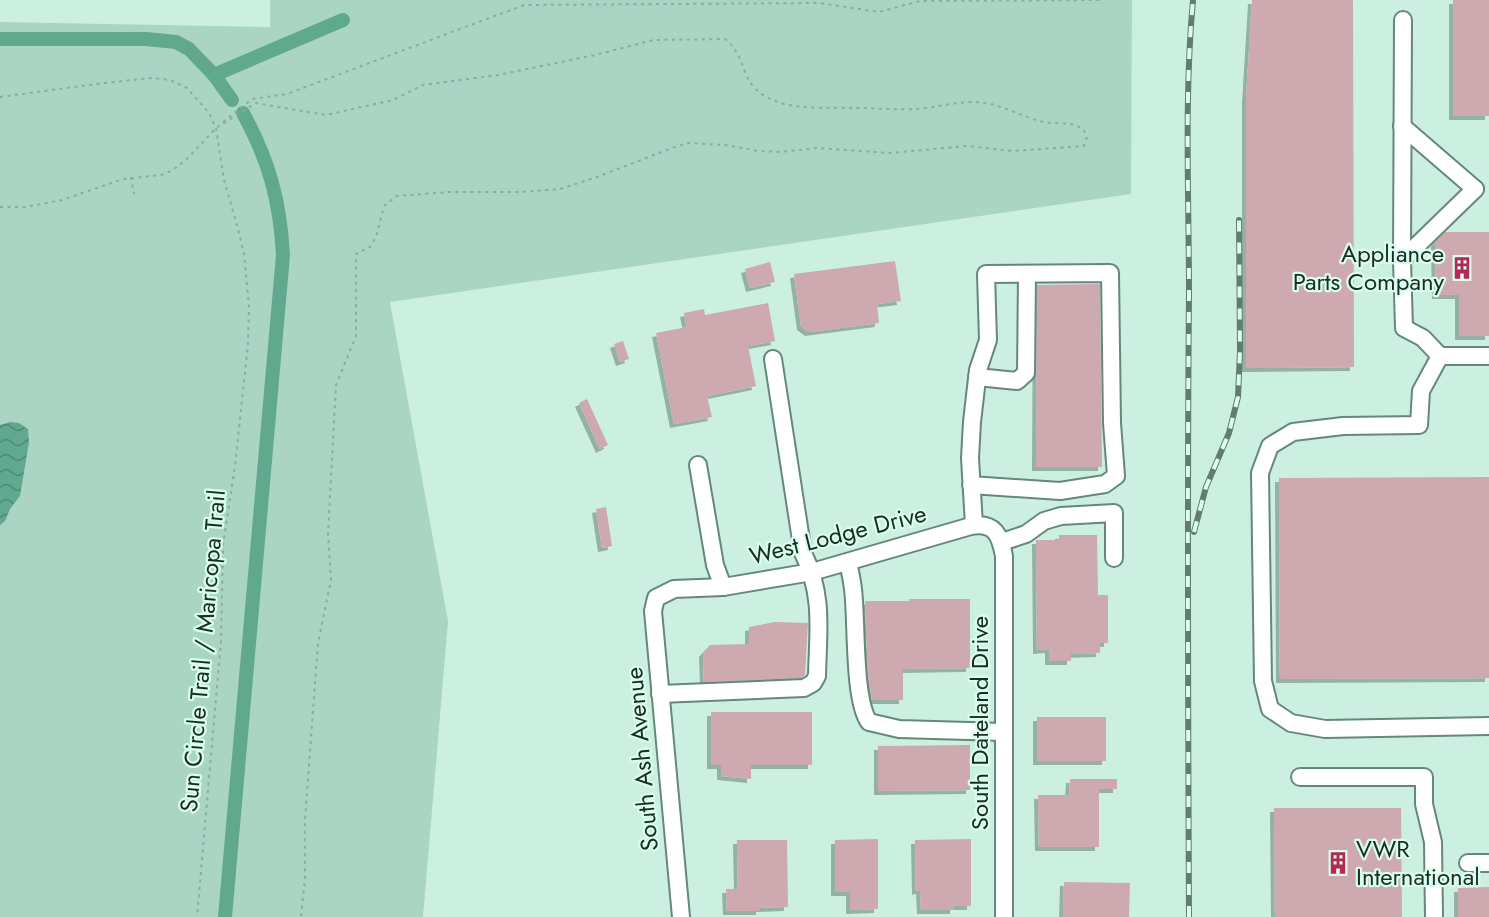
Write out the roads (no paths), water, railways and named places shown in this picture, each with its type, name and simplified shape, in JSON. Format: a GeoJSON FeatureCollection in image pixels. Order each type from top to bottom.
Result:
{"type":"FeatureCollection","features":[{"type":"Feature","properties":{"kind":"street"},"geometry":{"type":"LineString","coordinates":[[1403,20],[1404,328],[1423,338],[1440,356],[1489,356]]}},
{"type":"Feature","properties":{"kind":"street"},"geometry":{"type":"LineString","coordinates":[[1402,126],[1482,189],[1402,260]]}},
{"type":"Feature","properties":{"kind":"street"},"geometry":{"type":"LineString","coordinates":[[971,485],[1060,490],[1105,484],[1116,476],[1112,423],[1110,273],[986,274],[988,340],[977,377],[970,458],[971,485],[974,525]]}},
{"type":"Feature","properties":{"kind":"street"},"geometry":{"type":"LineString","coordinates":[[977,377],[1017,381],[1026,373],[1027,274]]}},
{"type":"Feature","properties":{"kind":"street"},"geometry":{"type":"LineString","coordinates":[[1440,356],[1421,391],[1419,425],[1343,426],[1293,432],[1270,446],[1260,473],[1263,681],[1270,709],[1291,723],[1326,729],[1489,726]]}},
{"type":"Feature","properties":{"kind":"street"},"geometry":{"type":"LineString","coordinates":[[660,694],[804,688],[813,683],[818,676],[819,599],[812,572],[803,553],[773,359]]}},
{"type":"Feature","properties":{"kind":"street"},"geometry":{"type":"LineString","coordinates":[[698,465],[715,565],[723,587]]}},
{"type":"Feature","properties":{"kind":"street"},"geometry":{"type":"LineString","coordinates":[[999,536],[1026,534],[1044,521],[1061,516],[1114,513],[1114,558]]}},
{"type":"Feature","properties":{"kind":"street","name":"West Lodge Drive"},"geometry":{"type":"LineString","coordinates":[[656,597],[674,589],[723,587],[812,572],[974,525],[982,524],[999,536]]}},
{"type":"Feature","properties":{"kind":"street","name":"South Dateland Drive"},"geometry":{"type":"LineString","coordinates":[[999,536],[1004,556],[1004,917]]}},
{"type":"Feature","properties":{"kind":"street"},"geometry":{"type":"LineString","coordinates":[[848,562],[853,589],[860,690],[864,716],[869,722],[899,729],[1003,732]]}},
{"type":"Feature","properties":{"kind":"street","name":"South Ash Avenue"},"geometry":{"type":"LineString","coordinates":[[656,597],[653,611],[681,917]]}},
{"type":"Feature","properties":{"kind":"street"},"geometry":{"type":"LineString","coordinates":[[1300,777],[1424,777],[1424,804],[1433,842],[1434,917]]}},
{"type":"Feature","properties":{"kind":"street"},"geometry":{"type":"LineString","coordinates":[[1468,863],[1489,863]]}},
{"type":"Feature","properties":{"kind":"water"},"geometry":{"type":"Polygon","coordinates":[[[10,422],[19,423],[28,429],[29,442],[20,496],[10,509],[5,521],[0,525],[0,425],[10,422]]]}},
{"type":"Feature","properties":{"kind":"waterway"},"geometry":{"type":"LineString","coordinates":[[214,75],[343,20]]}},
{"type":"Feature","properties":{"kind":"waterway"},"geometry":{"type":"LineString","coordinates":[[0,39],[146,39],[176,42],[189,49],[214,75],[232,100]]}},
{"type":"Feature","properties":{"kind":"waterway"},"geometry":{"type":"LineString","coordinates":[[225,917],[283,255],[272,181],[260,148],[243,113]]}},
{"type":"Feature","properties":{"kind":"railway"},"geometry":{"type":"LineString","coordinates":[[1189,917],[1188,110],[1193,0]]}},
{"type":"Feature","properties":{"kind":"railway"},"geometry":{"type":"LineString","coordinates":[[1194,532],[1206,487],[1229,433],[1238,397],[1239,220]]}},
{"type":"Feature","properties":{"kind":"place","name":"Appliance Parts Company"},"geometry":{"type":"Point","coordinates":[1462,268]}},
{"type":"Feature","properties":{"kind":"place","name":"VWR International"},"geometry":{"type":"Point","coordinates":[1338,863]}}]}
